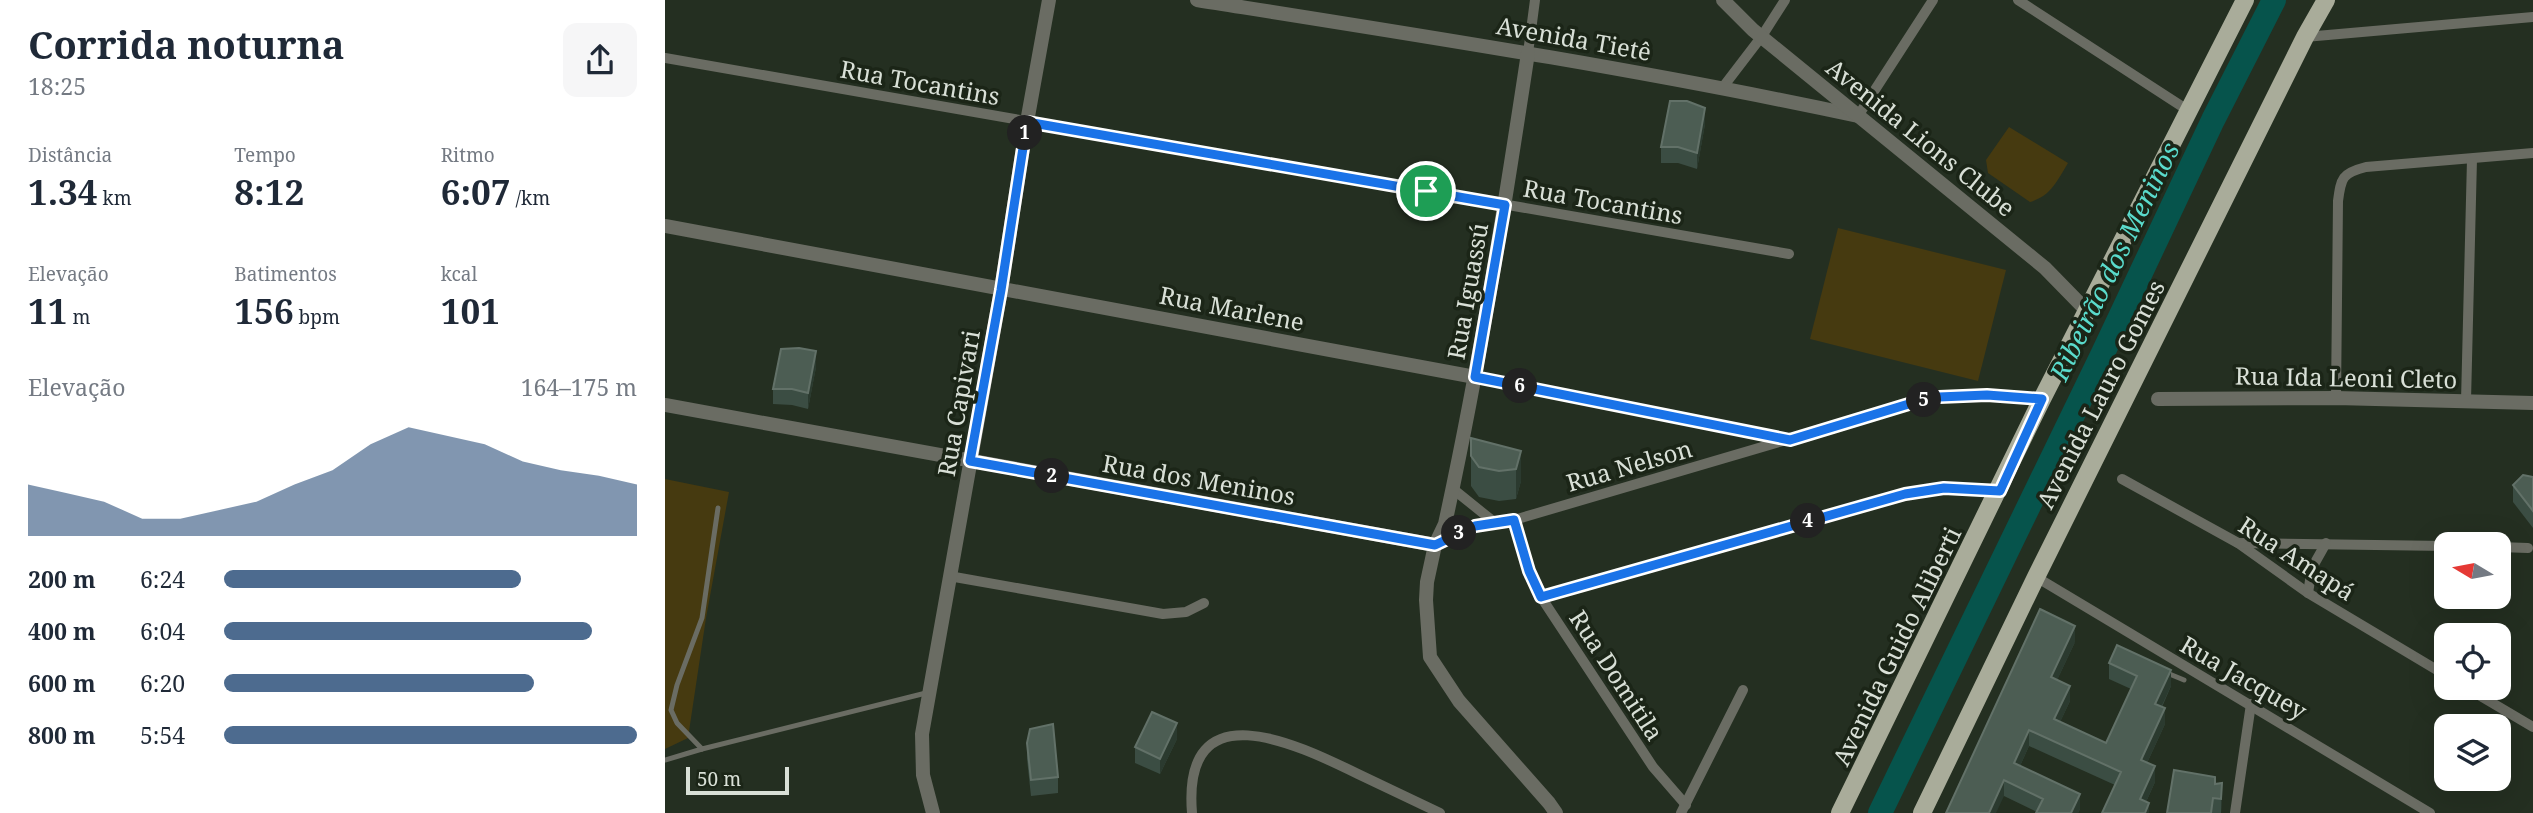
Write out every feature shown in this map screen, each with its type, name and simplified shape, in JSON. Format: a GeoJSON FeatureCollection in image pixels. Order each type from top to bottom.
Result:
{"type":"FeatureCollection","features":[{"type":"Feature","properties":{"kind":"main road","name":"Avenida Lauro Gomes"},"geometry":{"type":"LineString","coordinates":[[2088,312],[2245,0]]}},
{"type":"Feature","properties":{"kind":"main road","name":"Avenida Lauro Gomes"},"geometry":{"type":"LineString","coordinates":[[1922,813],[2036,577],[2305,37],[2326,0]]}},
{"type":"Feature","properties":{"kind":"main road","name":"Avenida Guido Aliberti"},"geometry":{"type":"LineString","coordinates":[[1840,813],[2000,491],[2042,399],[2088,312]]}},
{"type":"Feature","properties":{"kind":"street","name":"Rua Capivari"},"geometry":{"type":"LineString","coordinates":[[933,813],[923,775],[922,733],[1001,290],[1049,0]]}},
{"type":"Feature","properties":{"kind":"street","name":"Avenida Tietê"},"geometry":{"type":"LineString","coordinates":[[1197,0],[1723,87],[1859,116]]}},
{"type":"Feature","properties":{"kind":"street","name":"Rua Iguassú"},"geometry":{"type":"LineString","coordinates":[[1535,0],[1505,205],[1475,377],[1445,524],[1435,545],[1426,600],[1430,657],[1459,701],[1556,813]]}},
{"type":"Feature","properties":{"kind":"street","name":"Avenida Lions Clube"},"geometry":{"type":"LineString","coordinates":[[1723,0],[1762,36],[2045,268],[2088,312]]}},
{"type":"Feature","properties":{"kind":"street"},"geometry":{"type":"LineString","coordinates":[[1723,87],[1762,36],[1785,0]]}},
{"type":"Feature","properties":{"kind":"street"},"geometry":{"type":"LineString","coordinates":[[1859,116],[1933,0]]}},
{"type":"Feature","properties":{"kind":"street"},"geometry":{"type":"LineString","coordinates":[[2026,2],[2189,111]]}},
{"type":"Feature","properties":{"kind":"street"},"geometry":{"type":"LineString","coordinates":[[2305,37],[2533,17]]}},
{"type":"Feature","properties":{"kind":"street","name":"Rua Tocantins"},"geometry":{"type":"LineString","coordinates":[[665,58],[1789,254]]}},
{"type":"Feature","properties":{"kind":"street"},"geometry":{"type":"LineString","coordinates":[[2336,398],[2337,227],[2341,180],[2353,170],[2366,167],[2533,153]]}},
{"type":"Feature","properties":{"kind":"street"},"geometry":{"type":"LineString","coordinates":[[2466,401],[2472,159]]}},
{"type":"Feature","properties":{"kind":"street","name":"Rua Marlene"},"geometry":{"type":"LineString","coordinates":[[665,226],[1475,377],[1790,440]]}},
{"type":"Feature","properties":{"kind":"street","name":"Rua Nelson"},"geometry":{"type":"LineString","coordinates":[[1435,545],[1464,530],[1514,520],[1912,403],[1939,397],[1987,395],[2042,399]]}},
{"type":"Feature","properties":{"kind":"street","name":"Rua Ida Leoni Cleto"},"geometry":{"type":"LineString","coordinates":[[2158,399],[2336,398],[2533,403]]}},
{"type":"Feature","properties":{"kind":"street","name":"Rua dos Meninos"},"geometry":{"type":"LineString","coordinates":[[665,405],[1435,545]]}},
{"type":"Feature","properties":{"kind":"street","name":"Rua Amapá"},"geometry":{"type":"LineString","coordinates":[[2122,479],[2238,543],[2308,593],[2434,668]]}},
{"type":"Feature","properties":{"kind":"street"},"geometry":{"type":"LineString","coordinates":[[1541,597],[1905,494],[1944,488],[2000,491]]}},
{"type":"Feature","properties":{"kind":"street"},"geometry":{"type":"LineString","coordinates":[[1453,489],[1494,522]]}},
{"type":"Feature","properties":{"kind":"street","name":"Rua Domitila"},"geometry":{"type":"LineString","coordinates":[[1514,520],[1529,571],[1541,597],[1653,768],[1683,809]]}},
{"type":"Feature","properties":{"kind":"street"},"geometry":{"type":"LineString","coordinates":[[2238,543],[2434,546]]}},
{"type":"Feature","properties":{"kind":"street"},"geometry":{"type":"LineString","coordinates":[[2308,593],[2312,568],[2326,543]]}},
{"type":"Feature","properties":{"kind":"street"},"geometry":{"type":"LineString","coordinates":[[2511,547],[2528,548]]}},
{"type":"Feature","properties":{"kind":"street"},"geometry":{"type":"LineString","coordinates":[[949,576],[1163,614],[1186,612],[1204,603]]}},
{"type":"Feature","properties":{"kind":"street","name":"Rua Jacquey"},"geometry":{"type":"LineString","coordinates":[[2036,577],[2430,813]]}},
{"type":"Feature","properties":{"kind":"street"},"geometry":{"type":"LineString","coordinates":[[1683,809],[1743,690]]}},
{"type":"Feature","properties":{"kind":"street"},"geometry":{"type":"LineString","coordinates":[[2487,700],[2533,727]]}},
{"type":"Feature","properties":{"kind":"street"},"geometry":{"type":"LineString","coordinates":[[2235,813],[2251,704]]}},
{"type":"Feature","properties":{"kind":"street"},"geometry":{"type":"LineString","coordinates":[[1192,813],[1195,767],[1201,757],[1213,744],[1224,738],[1244,734],[1285,741],[1305,749],[1440,813]]}},
{"type":"Feature","properties":{"kind":"lane"},"geometry":{"type":"LineString","coordinates":[[702,749],[677,723],[671,710],[677,685],[702,618],[718,508]]}},
{"type":"Feature","properties":{"kind":"lane"},"geometry":{"type":"LineString","coordinates":[[2161,670],[2184,680]]}},
{"type":"Feature","properties":{"kind":"lane"},"geometry":{"type":"LineString","coordinates":[[665,760],[929,692]]}},
{"type":"Feature","properties":{"kind":"shaded area"},"geometry":{"type":"Polygon","coordinates":[[[2009,127],[2068,163],[2048,192],[2030,202],[1988,173],[1986,160],[2009,127]]]}},
{"type":"Feature","properties":{"kind":"shaded area"},"geometry":{"type":"Polygon","coordinates":[[[1838,228],[2006,270],[1978,381],[1810,339],[1838,228]]]}},
{"type":"Feature","properties":{"kind":"shaded area"},"geometry":{"type":"Polygon","coordinates":[[[665,479],[729,492],[688,738],[665,749],[665,479]]]}},
{"type":"Feature","properties":{"kind":"building"},"geometry":{"type":"Polygon","coordinates":[[[1670,101],[1687,101],[1705,108],[1697,153],[1678,147],[1661,147],[1670,101]]]}},
{"type":"Feature","properties":{"kind":"building"},"geometry":{"type":"Polygon","coordinates":[[[781,349],[816,351],[808,393],[792,389],[773,389],[781,349]]]}},
{"type":"Feature","properties":{"kind":"building"},"geometry":{"type":"Polygon","coordinates":[[[1471,438],[1521,451],[1516,469],[1499,471],[1479,467],[1471,456],[1471,438]]]}},
{"type":"Feature","properties":{"kind":"building"},"geometry":{"type":"Polygon","coordinates":[[[2523,475],[2533,477],[2533,511],[2513,485],[2523,475]]]}},
{"type":"Feature","properties":{"kind":"building"},"geometry":{"type":"Polygon","coordinates":[[[2040,609],[2075,626],[2051,677],[2070,686],[2054,719],[2106,743],[2137,676],[2109,663],[2117,645],[2171,670],[2155,704],[2165,708],[2141,760],[2155,766],[2140,799],[2149,803],[2145,813],[2102,813],[2121,772],[2029,730],[2014,763],[2080,794],[2071,813],[2036,813],[2043,799],[2004,780],[1989,813],[1946,813],[2040,609]]]}},
{"type":"Feature","properties":{"kind":"building"},"geometry":{"type":"Polygon","coordinates":[[[1152,712],[1177,723],[1160,759],[1135,747],[1152,712]]]}},
{"type":"Feature","properties":{"kind":"building"},"geometry":{"type":"Polygon","coordinates":[[[1053,724],[1058,777],[1031,780],[1027,743],[1030,729],[1053,724]]]}},
{"type":"Feature","properties":{"kind":"building"},"geometry":{"type":"Polygon","coordinates":[[[2174,770],[2215,777],[2215,784],[2222,783],[2221,799],[2213,798],[2211,813],[2167,813],[2174,770]]]}},
{"type":"Feature","properties":{"kind":"waterway","name":"Ribeirão dos Meninos"},"geometry":{"type":"LineString","coordinates":[[1880,813],[2213,120],[2274,0]]}},
{"type":"Feature","properties":{"kind":"route"},"geometry":{"type":"LineString","coordinates":[[1027,122],[1426,191],[1505,205],[1475,377],[1790,440],[1939,397],[1987,395],[2042,399],[2000,491],[1944,488],[1905,494],[1541,597],[1529,571],[1514,520],[1475,526],[1435,545],[970,461],[1001,290],[1027,122]]}}]}
